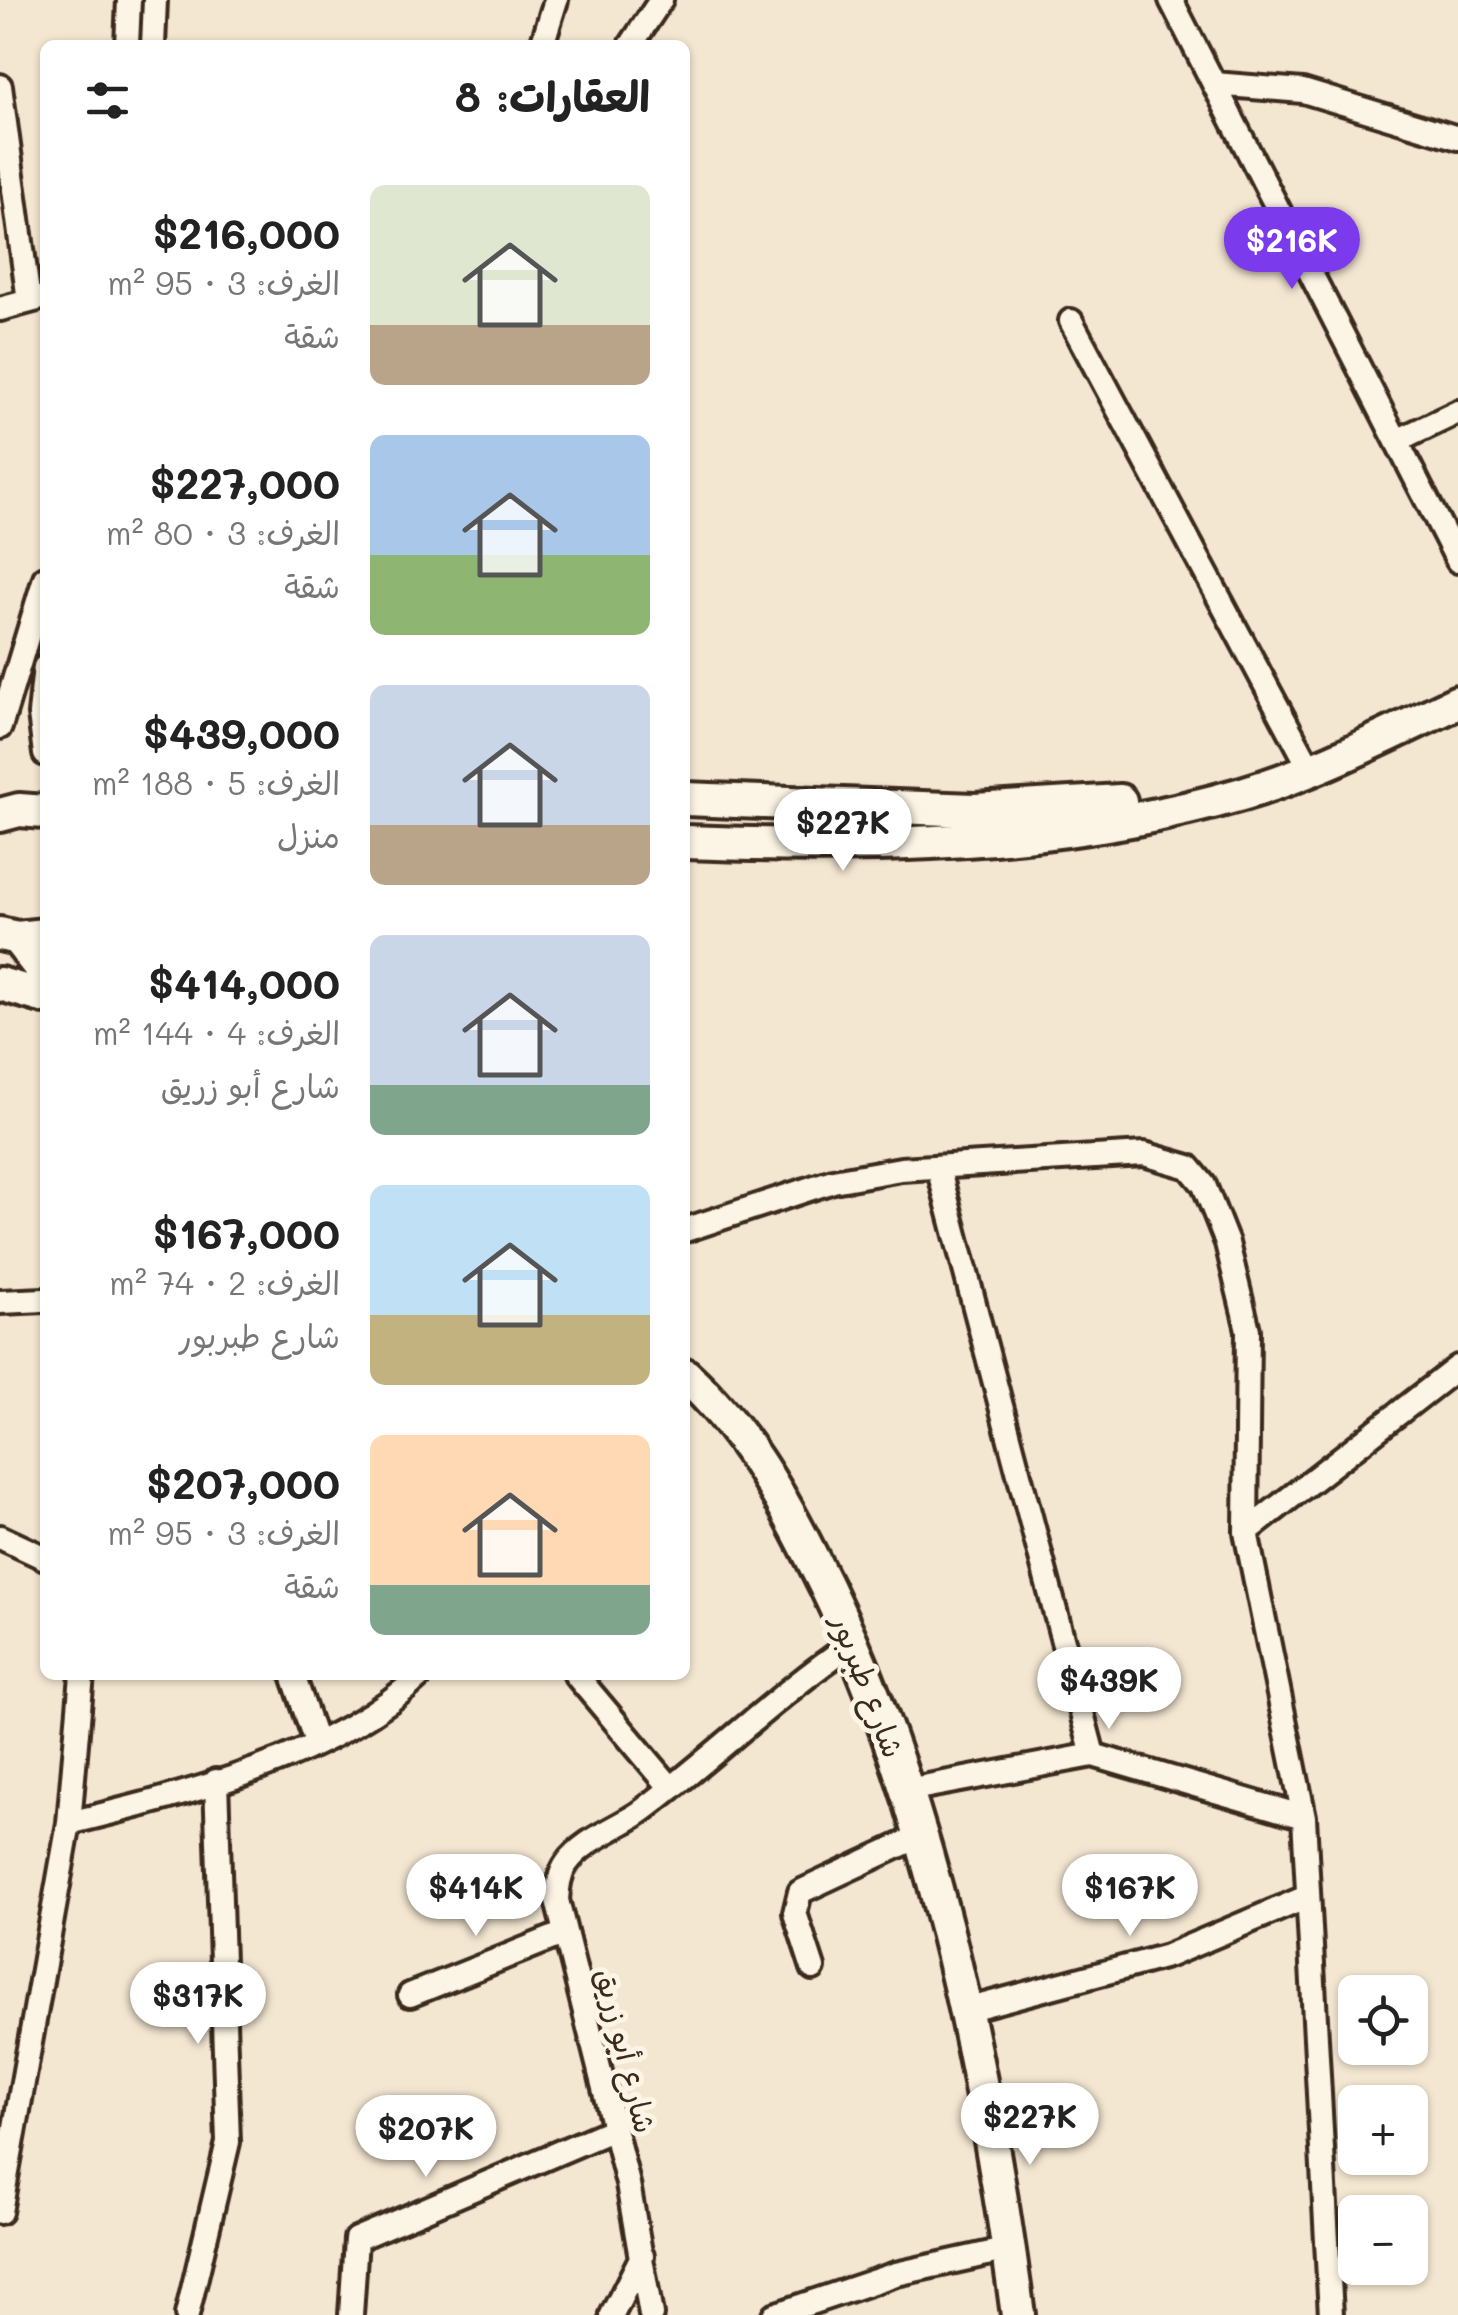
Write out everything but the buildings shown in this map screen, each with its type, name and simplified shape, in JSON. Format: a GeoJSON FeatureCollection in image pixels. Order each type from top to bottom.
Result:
{"type":"FeatureCollection","features":[{"type":"Feature","properties":{"kind":"street"},"geometry":{"type":"LineString","coordinates":[[127,40],[129,0]]}},
{"type":"Feature","properties":{"kind":"street"},"geometry":{"type":"LineString","coordinates":[[154,40],[155,0]]}},
{"type":"Feature","properties":{"kind":"street"},"geometry":{"type":"LineString","coordinates":[[544,40],[556,0]]}},
{"type":"Feature","properties":{"kind":"street"},"geometry":{"type":"LineString","coordinates":[[633,40],[661,0]]}},
{"type":"Feature","properties":{"kind":"street"},"geometry":{"type":"LineString","coordinates":[[1171,0],[1458,561]]}},
{"type":"Feature","properties":{"kind":"street"},"geometry":{"type":"LineString","coordinates":[[1214,84],[1302,91],[1458,138]]}},
{"type":"Feature","properties":{"kind":"street"},"geometry":{"type":"LineString","coordinates":[[0,86],[37,299],[0,309]]}},
{"type":"Feature","properties":{"kind":"street"},"geometry":{"type":"LineString","coordinates":[[1071,321],[1307,763]]}},
{"type":"Feature","properties":{"kind":"street"},"geometry":{"type":"LineString","coordinates":[[1398,440],[1458,412]]}},
{"type":"Feature","properties":{"kind":"street"},"geometry":{"type":"LineString","coordinates":[[0,727],[40,595]]}},
{"type":"Feature","properties":{"kind":"street"},"geometry":{"type":"LineString","coordinates":[[690,799],[975,810],[1066,806],[1182,791],[1307,763],[1458,686]]}},
{"type":"Feature","properties":{"kind":"street"},"geometry":{"type":"LineString","coordinates":[[690,842],[910,843],[1077,828],[1215,801],[1458,702]]}},
{"type":"Feature","properties":{"kind":"street"},"geometry":{"type":"LineString","coordinates":[[766,842],[777,802]]}},
{"type":"Feature","properties":{"kind":"street"},"geometry":{"type":"LineString","coordinates":[[0,815],[20,810],[40,812]]}},
{"type":"Feature","properties":{"kind":"street"},"geometry":{"type":"LineString","coordinates":[[13,936],[40,968]]}},
{"type":"Feature","properties":{"kind":"street"},"geometry":{"type":"LineString","coordinates":[[0,984],[40,996]]}},
{"type":"Feature","properties":{"kind":"street"},"geometry":{"type":"LineString","coordinates":[[690,1224],[833,1181],[938,1167],[1144,1154],[1189,1167],[1204,1185],[1227,1243],[1248,1330],[1246,1532],[1304,1817],[1331,2315]]}},
{"type":"Feature","properties":{"kind":"street"},"geometry":{"type":"LineString","coordinates":[[938,1167],[1093,1754]]}},
{"type":"Feature","properties":{"kind":"street"},"geometry":{"type":"LineString","coordinates":[[0,1302],[40,1300]]}},
{"type":"Feature","properties":{"kind":"street"},"geometry":{"type":"LineString","coordinates":[[1246,1532],[1458,1367]]}},
{"type":"Feature","properties":{"kind":"street","name":"شارع طبربور"},"geometry":{"type":"LineString","coordinates":[[690,1381],[753,1452],[782,1499],[853,1643],[906,1790],[965,2023],[974,2148],[1018,2315]]}},
{"type":"Feature","properties":{"kind":"street"},"geometry":{"type":"LineString","coordinates":[[0,1537],[40,1556]]}},
{"type":"Feature","properties":{"kind":"street","name":"شارع أبو زريق"},"geometry":{"type":"LineString","coordinates":[[651,2315],[614,2129],[564,1933],[557,1900],[558,1880],[567,1863],[671,1788],[782,1694],[853,1643]]}},
{"type":"Feature","properties":{"kind":"street"},"geometry":{"type":"LineString","coordinates":[[0,2212],[69,1822],[82,1680]]}},
{"type":"Feature","properties":{"kind":"street"},"geometry":{"type":"LineString","coordinates":[[295,1680],[316,1742]]}},
{"type":"Feature","properties":{"kind":"street"},"geometry":{"type":"LineString","coordinates":[[69,1822],[216,1782],[316,1742],[376,1714],[415,1680]]}},
{"type":"Feature","properties":{"kind":"street"},"geometry":{"type":"LineString","coordinates":[[580,1680],[671,1788]]}},
{"type":"Feature","properties":{"kind":"street"},"geometry":{"type":"LineString","coordinates":[[906,1790],[1093,1754],[1304,1817]]}},
{"type":"Feature","properties":{"kind":"street"},"geometry":{"type":"LineString","coordinates":[[187,2315],[228,2142],[216,1782]]}},
{"type":"Feature","properties":{"kind":"street"},"geometry":{"type":"LineString","coordinates":[[813,1968],[795,1914],[800,1892],[920,1836]]}},
{"type":"Feature","properties":{"kind":"street"},"geometry":{"type":"LineString","coordinates":[[965,2023],[1168,1956],[1307,1897]]}},
{"type":"Feature","properties":{"kind":"street"},"geometry":{"type":"LineString","coordinates":[[410,1995],[564,1933]]}},
{"type":"Feature","properties":{"kind":"street"},"geometry":{"type":"LineString","coordinates":[[350,2315],[356,2239],[614,2129]]}},
{"type":"Feature","properties":{"kind":"street"},"geometry":{"type":"LineString","coordinates":[[774,2315],[896,2274],[932,2256],[998,2245]]}},
{"type":"Feature","properties":{"kind":"street","name":"شارع طبربور"},"geometry":{"type":"LineString","coordinates":[[998,2245],[999,2315]]}},
{"type":"Feature","properties":{"kind":"street"},"geometry":{"type":"LineString","coordinates":[[612,2315],[642,2256]]}}]}
